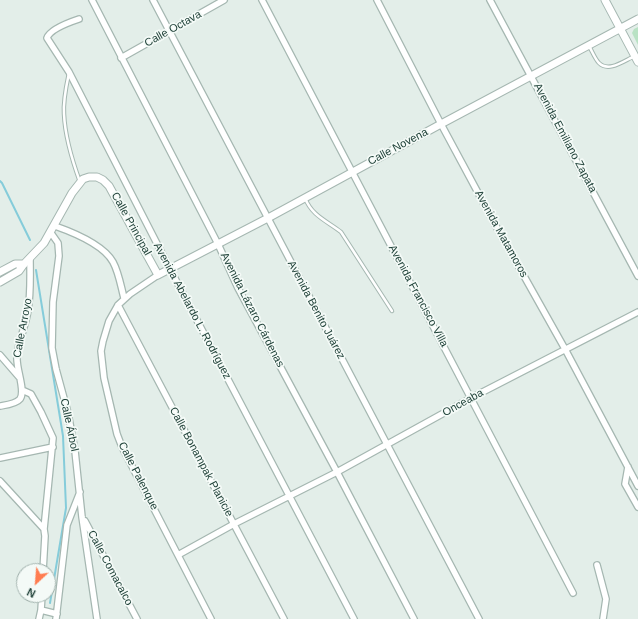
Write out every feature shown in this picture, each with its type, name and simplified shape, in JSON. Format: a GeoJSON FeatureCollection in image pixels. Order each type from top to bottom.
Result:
{"type":"FeatureCollection","features":[{"type":"Feature","properties":{"kind":"street","name":"Avenida Lázaro Cárdenas"},"geometry":{"type":"LineString","coordinates":[[92,0],[218,244],[242,295],[338,472],[414,619]]}},
{"type":"Feature","properties":{"kind":"street","name":"Avenida Benito Juárez"},"geometry":{"type":"LineString","coordinates":[[153,0],[479,619]]}},
{"type":"Feature","properties":{"kind":"street","name":"Calle Octava"},"geometry":{"type":"LineString","coordinates":[[122,58],[224,0]]}},
{"type":"Feature","properties":{"kind":"street","name":"Avenida Francisco Villa"},"geometry":{"type":"LineString","coordinates":[[262,0],[573,593]]}},
{"type":"Feature","properties":{"kind":"street","name":"Avenida Matamoros"},"geometry":{"type":"LineString","coordinates":[[377,0],[441,124],[565,349],[638,486]]}},
{"type":"Feature","properties":{"kind":"street","name":"Avenida Emiliano Zapata"},"geometry":{"type":"LineString","coordinates":[[490,0],[638,276]]}},
{"type":"Feature","properties":{"kind":"street"},"geometry":{"type":"LineString","coordinates":[[605,0],[636,59]]}},
{"type":"Feature","properties":{"kind":"street","name":"Avenida Abelardo L. Rodríguez"},"geometry":{"type":"LineString","coordinates":[[79,19],[50,33],[47,38],[69,72],[170,269],[354,619]]}},
{"type":"Feature","properties":{"kind":"street","name":"Calle Novena"},"geometry":{"type":"LineString","coordinates":[[158,275],[268,218],[638,19]]}},
{"type":"Feature","properties":{"kind":"street","name":"Calle Principal"},"geometry":{"type":"LineString","coordinates":[[80,182],[89,177],[97,177],[109,186],[158,275]]}},
{"type":"Feature","properties":{"kind":"street"},"geometry":{"type":"LineString","coordinates":[[0,282],[19,271],[44,243],[55,226],[72,193],[80,182]]}},
{"type":"Feature","properties":{"kind":"street"},"geometry":{"type":"LineString","coordinates":[[55,226],[84,238],[108,256],[114,266],[124,298]]}},
{"type":"Feature","properties":{"kind":"street","name":"Calle Árbol"},"geometry":{"type":"LineString","coordinates":[[51,233],[58,243],[59,256],[53,302],[52,348],[72,433],[82,517],[97,619]]}},
{"type":"Feature","properties":{"kind":"street","name":"Calle Arroyo"},"geometry":{"type":"LineString","coordinates":[[0,406],[16,402],[21,397],[22,390],[17,358],[18,346],[28,310],[30,290],[30,258]]}},
{"type":"Feature","properties":{"kind":"street"},"geometry":{"type":"LineString","coordinates":[[0,272],[15,264],[24,264]]}},
{"type":"Feature","properties":{"kind":"street","name":"Calle Palenque"},"geometry":{"type":"LineString","coordinates":[[158,275],[124,298],[118,305],[109,321],[101,351],[104,378],[117,434],[211,619]]}},
{"type":"Feature","properties":{"kind":"street","name":"Calle Bonampak Planicie"},"geometry":{"type":"LineString","coordinates":[[118,305],[284,619]]}},
{"type":"Feature","properties":{"kind":"street","name":"Onceaba"},"geometry":{"type":"LineString","coordinates":[[178,555],[234,524],[338,472],[472,398],[638,312]]}},
{"type":"Feature","properties":{"kind":"street"},"geometry":{"type":"LineString","coordinates":[[0,355],[19,377]]}},
{"type":"Feature","properties":{"kind":"street"},"geometry":{"type":"LineString","coordinates":[[22,390],[31,394],[53,438],[44,529],[43,563]]}},
{"type":"Feature","properties":{"kind":"street"},"geometry":{"type":"LineString","coordinates":[[0,458],[52,448]]}},
{"type":"Feature","properties":{"kind":"street"},"geometry":{"type":"LineString","coordinates":[[628,467],[625,484],[637,504]]}},
{"type":"Feature","properties":{"kind":"street"},"geometry":{"type":"LineString","coordinates":[[0,481],[44,529]]}},
{"type":"Feature","properties":{"kind":"street"},"geometry":{"type":"LineString","coordinates":[[41,610],[57,617],[67,525],[80,492]]}},
{"type":"Feature","properties":{"kind":"street","name":"Calle Comacalco"},"geometry":{"type":"LineString","coordinates":[[82,517],[137,619]]}},
{"type":"Feature","properties":{"kind":"street"},"geometry":{"type":"LineString","coordinates":[[597,565],[606,599],[603,619]]}},
{"type":"Feature","properties":{"kind":"street"},"geometry":{"type":"LineString","coordinates":[[39,619],[41,603]]}},
{"type":"Feature","properties":{"kind":"lane"},"geometry":{"type":"LineString","coordinates":[[589,46],[599,63],[606,67],[615,66],[636,59]]}},
{"type":"Feature","properties":{"kind":"lane"},"geometry":{"type":"LineString","coordinates":[[69,72],[65,93],[64,114],[71,155],[80,182]]}},
{"type":"Feature","properties":{"kind":"lane"},"geometry":{"type":"LineString","coordinates":[[305,198],[318,218],[341,232],[392,311]]}},
{"type":"Feature","properties":{"kind":"green space"},"geometry":{"type":"Polygon","coordinates":[[[638,27],[638,45],[632,33],[634,29],[638,27]]]}},
{"type":"Feature","properties":{"kind":"waterway"},"geometry":{"type":"LineString","coordinates":[[0,181],[30,240]]}},
{"type":"Feature","properties":{"kind":"waterway"},"geometry":{"type":"LineString","coordinates":[[36,270],[63,436],[66,508],[56,567]]}}]}
